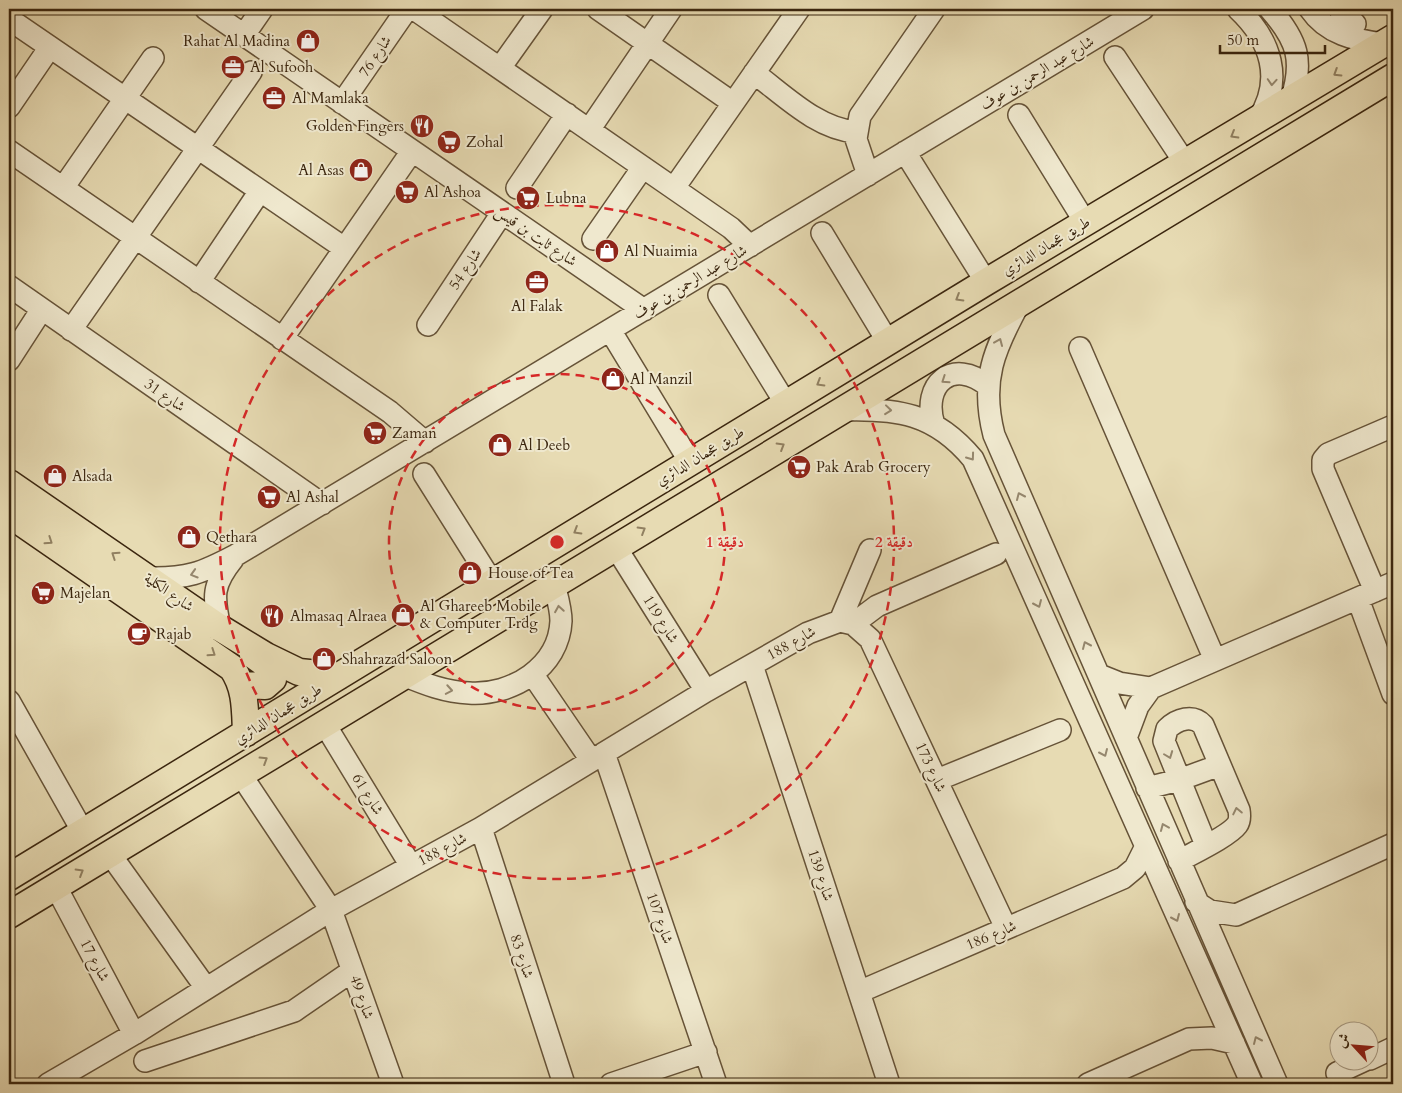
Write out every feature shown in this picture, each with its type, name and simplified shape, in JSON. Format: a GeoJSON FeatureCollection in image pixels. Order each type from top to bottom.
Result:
{"type":"FeatureCollection","features":[{"type":"Feature","properties":{"kind":"main road","name":"طريق عجمان الدائري"},"geometry":{"type":"LineString","coordinates":[[9,877],[986,282],[1291,101],[1388,41]]}},
{"type":"Feature","properties":{"kind":"main road"},"geometry":{"type":"LineString","coordinates":[[9,915],[615,546],[1393,77]]}},
{"type":"Feature","properties":{"kind":"main road","name":"شارع الكلية"},"geometry":{"type":"LineString","coordinates":[[9,483],[220,628],[247,644],[299,672],[312,675],[339,676]]}},
{"type":"Feature","properties":{"kind":"main road","name":"شارع الكلية"},"geometry":{"type":"LineString","coordinates":[[9,514],[232,668],[241,685],[246,733]]}},
{"type":"Feature","properties":{"kind":"main road"},"geometry":{"type":"LineString","coordinates":[[241,685],[265,686],[270,684],[274,674],[268,665],[251,653],[247,644]]}},
{"type":"Feature","properties":{"kind":"street","name":"شارع ثابت بن قيس"},"geometry":{"type":"LineString","coordinates":[[206,9],[644,310]]}},
{"type":"Feature","properties":{"kind":"street"},"geometry":{"type":"LineString","coordinates":[[244,35],[262,9]]}},
{"type":"Feature","properties":{"kind":"street","name":"شارع 76"},"geometry":{"type":"LineString","coordinates":[[342,103],[407,9]]}},
{"type":"Feature","properties":{"kind":"street"},"geometry":{"type":"LineString","coordinates":[[414,9],[737,232],[750,246]]}},
{"type":"Feature","properties":{"kind":"street"},"geometry":{"type":"LineString","coordinates":[[500,68],[542,9]]}},
{"type":"Feature","properties":{"kind":"street"},"geometry":{"type":"LineString","coordinates":[[598,9],[733,103]]}},
{"type":"Feature","properties":{"kind":"street"},"geometry":{"type":"LineString","coordinates":[[589,130],[671,9]]}},
{"type":"Feature","properties":{"kind":"street"},"geometry":{"type":"LineString","coordinates":[[674,188],[799,9]]}},
{"type":"Feature","properties":{"kind":"street"},"geometry":{"type":"LineString","coordinates":[[868,174],[857,147],[856,132],[864,110],[934,9]]}},
{"type":"Feature","properties":{"kind":"street","name":"شارع عبد الرحمن بن عوف"},"geometry":{"type":"LineString","coordinates":[[148,578],[184,577],[212,568],[236,555],[1143,9]]}},
{"type":"Feature","properties":{"kind":"street"},"geometry":{"type":"LineString","coordinates":[[1238,9],[1255,28],[1266,45],[1272,68],[1271,91],[1258,120]]}},
{"type":"Feature","properties":{"kind":"street"},"geometry":{"type":"LineString","coordinates":[[1270,9],[1288,32],[1297,53],[1298,73],[1291,101]]}},
{"type":"Feature","properties":{"kind":"street"},"geometry":{"type":"LineString","coordinates":[[1310,9],[1318,20],[1333,31],[1356,39],[1388,41]]}},
{"type":"Feature","properties":{"kind":"street"},"geometry":{"type":"LineString","coordinates":[[1339,9],[1356,24]]}},
{"type":"Feature","properties":{"kind":"street"},"geometry":{"type":"LineString","coordinates":[[9,19],[344,248]]}},
{"type":"Feature","properties":{"kind":"street"},"geometry":{"type":"LineString","coordinates":[[9,107],[50,47]]}},
{"type":"Feature","properties":{"kind":"street"},"geometry":{"type":"LineString","coordinates":[[1115,57],[1185,163]]}},
{"type":"Feature","properties":{"kind":"street"},"geometry":{"type":"LineString","coordinates":[[63,188],[153,58]]}},
{"type":"Feature","properties":{"kind":"street"},"geometry":{"type":"LineString","coordinates":[[72,330],[251,72]]}},
{"type":"Feature","properties":{"kind":"street"},"geometry":{"type":"LineString","coordinates":[[754,73],[824,123],[840,130],[856,132]]}},
{"type":"Feature","properties":{"kind":"street"},"geometry":{"type":"LineString","coordinates":[[517,188],[567,114]]}},
{"type":"Feature","properties":{"kind":"street"},"geometry":{"type":"LineString","coordinates":[[1019,115],[1085,222]]}},
{"type":"Feature","properties":{"kind":"street"},"geometry":{"type":"LineString","coordinates":[[9,151],[396,417],[425,442]]}},
{"type":"Feature","properties":{"kind":"street"},"geometry":{"type":"LineString","coordinates":[[282,339],[412,151]]}},
{"type":"Feature","properties":{"kind":"street"},"geometry":{"type":"LineString","coordinates":[[905,152],[986,282]]}},
{"type":"Feature","properties":{"kind":"street"},"geometry":{"type":"LineString","coordinates":[[593,240],[643,167]]}},
{"type":"Feature","properties":{"kind":"street"},"geometry":{"type":"LineString","coordinates":[[199,282],[260,191]]}},
{"type":"Feature","properties":{"kind":"street","name":"شارع 54"},"geometry":{"type":"LineString","coordinates":[[428,325],[502,213]]}},
{"type":"Feature","properties":{"kind":"street"},"geometry":{"type":"LineString","coordinates":[[822,233],[888,342]]}},
{"type":"Feature","properties":{"kind":"street","name":"شارع 31"},"geometry":{"type":"LineString","coordinates":[[9,286],[322,504]]}},
{"type":"Feature","properties":{"kind":"street"},"geometry":{"type":"LineString","coordinates":[[720,295],[786,404]]}},
{"type":"Feature","properties":{"kind":"street"},"geometry":{"type":"LineString","coordinates":[[1020,302],[996,347],[988,386],[990,417],[998,446],[1276,1084]]}},
{"type":"Feature","properties":{"kind":"street"},"geometry":{"type":"LineString","coordinates":[[9,360],[42,309]]}},
{"type":"Feature","properties":{"kind":"street"},"geometry":{"type":"LineString","coordinates":[[610,330],[690,462]]}},
{"type":"Feature","properties":{"kind":"street"},"geometry":{"type":"LineString","coordinates":[[1080,348],[1215,660]]}},
{"type":"Feature","properties":{"kind":"street"},"geometry":{"type":"LineString","coordinates":[[934,425],[930,401],[932,393],[941,381],[954,374],[962,373],[976,376],[988,386]]}},
{"type":"Feature","properties":{"kind":"street"},"geometry":{"type":"LineString","coordinates":[[840,410],[873,409],[898,412],[934,425],[964,449],[980,472],[1215,1006],[1252,1084]]}},
{"type":"Feature","properties":{"kind":"street"},"geometry":{"type":"LineString","coordinates":[[1393,426],[1328,454],[1322,460],[1323,468],[1375,591],[1393,694]]}},
{"type":"Feature","properties":{"kind":"street"},"geometry":{"type":"LineString","coordinates":[[424,474],[492,582]]}},
{"type":"Feature","properties":{"kind":"street","name":"شارع 119"},"geometry":{"type":"LineString","coordinates":[[615,546],[706,691]]}},
{"type":"Feature","properties":{"kind":"street"},"geometry":{"type":"LineString","coordinates":[[847,623],[870,550]]}},
{"type":"Feature","properties":{"kind":"street","name":"شارع 188"},"geometry":{"type":"LineString","coordinates":[[48,1084],[134,1034],[331,910],[481,828],[706,691],[818,628],[847,623],[877,606],[996,554]]}},
{"type":"Feature","properties":{"kind":"street","name":"شارع عبد الرحمن بن عوف"},"geometry":{"type":"LineString","coordinates":[[220,628],[215,593],[222,572],[236,555]]}},
{"type":"Feature","properties":{"kind":"street"},"geometry":{"type":"LineString","coordinates":[[403,675],[430,686],[471,694],[489,692],[533,675],[547,662],[559,635],[561,620],[554,584]]}},
{"type":"Feature","properties":{"kind":"street"},"geometry":{"type":"LineString","coordinates":[[1099,675],[1119,683],[1151,688],[1375,591]]}},
{"type":"Feature","properties":{"kind":"street","name":"شارع 173"},"geometry":{"type":"LineString","coordinates":[[847,623],[870,639],[1006,928]]}},
{"type":"Feature","properties":{"kind":"street","name":"شارع 139"},"geometry":{"type":"LineString","coordinates":[[752,665],[889,1084]]}},
{"type":"Feature","properties":{"kind":"street","name":"شارع 107"},"geometry":{"type":"LineString","coordinates":[[533,675],[598,757],[716,1084]]}},
{"type":"Feature","properties":{"kind":"street"},"geometry":{"type":"LineString","coordinates":[[1126,738],[1134,717],[1151,688]]}},
{"type":"Feature","properties":{"kind":"street"},"geometry":{"type":"LineString","coordinates":[[9,701],[83,832]]}},
{"type":"Feature","properties":{"kind":"street"},"geometry":{"type":"LineString","coordinates":[[1179,861],[1206,845],[1233,829],[1240,819],[1239,810],[1203,726],[1196,720],[1183,720],[1170,726],[1164,736],[1179,780],[1206,845]]}},
{"type":"Feature","properties":{"kind":"street","name":"شارع 61"},"geometry":{"type":"LineString","coordinates":[[324,723],[411,866]]}},
{"type":"Feature","properties":{"kind":"street"},"geometry":{"type":"LineString","coordinates":[[937,780],[1060,730]]}},
{"type":"Feature","properties":{"kind":"street"},"geometry":{"type":"LineString","coordinates":[[1147,788],[1179,780],[1220,766]]}},
{"type":"Feature","properties":{"kind":"street","name":"شارع 49"},"geometry":{"type":"LineString","coordinates":[[241,775],[331,910],[393,1084]]}},
{"type":"Feature","properties":{"kind":"street","name":"شارع 83"},"geometry":{"type":"LineString","coordinates":[[481,828],[564,1084]]}},
{"type":"Feature","properties":{"kind":"street"},"geometry":{"type":"LineString","coordinates":[[1196,902],[1210,911],[1236,915],[1393,844]]}},
{"type":"Feature","properties":{"kind":"street","name":"شارع 186"},"geometry":{"type":"LineString","coordinates":[[859,992],[1122,878],[1134,868],[1145,848]]}},
{"type":"Feature","properties":{"kind":"street"},"geometry":{"type":"LineString","coordinates":[[110,854],[206,988]]}},
{"type":"Feature","properties":{"kind":"street","name":"شارع 186"},"geometry":{"type":"LineString","coordinates":[[1122,878],[1142,878],[1162,886]]}},
{"type":"Feature","properties":{"kind":"street","name":"شارع 17"},"geometry":{"type":"LineString","coordinates":[[56,886],[134,1034]]}},
{"type":"Feature","properties":{"kind":"street"},"geometry":{"type":"LineString","coordinates":[[1217,949],[1236,915]]}},
{"type":"Feature","properties":{"kind":"street"},"geometry":{"type":"LineString","coordinates":[[145,1061],[294,1011],[352,970]]}},
{"type":"Feature","properties":{"kind":"street"},"geometry":{"type":"LineString","coordinates":[[1088,1084],[1189,1039],[1204,1024],[1215,1006]]}},
{"type":"Feature","properties":{"kind":"street"},"geometry":{"type":"LineString","coordinates":[[1189,1039],[1212,1038],[1234,1043]]}},
{"type":"Feature","properties":{"kind":"street"},"geometry":{"type":"LineString","coordinates":[[1380,1054],[1393,1048]]}},
{"type":"Feature","properties":{"kind":"street"},"geometry":{"type":"LineString","coordinates":[[611,1084],[706,1052]]}},
{"type":"Feature","properties":{"kind":"street"},"geometry":{"type":"LineString","coordinates":[[1337,1073],[1343,1070]]}},
{"type":"Feature","properties":{"kind":"place","name":"Rahat Al Madina"},"geometry":{"type":"Point","coordinates":[308,41]}},
{"type":"Feature","properties":{"kind":"place","name":"Al Sufooh"},"geometry":{"type":"Point","coordinates":[233,67]}},
{"type":"Feature","properties":{"kind":"place","name":"Al Mamlaka"},"geometry":{"type":"Point","coordinates":[274,98]}},
{"type":"Feature","properties":{"kind":"place","name":"Golden Fingers"},"geometry":{"type":"Point","coordinates":[422,126]}},
{"type":"Feature","properties":{"kind":"place","name":"Zohal"},"geometry":{"type":"Point","coordinates":[449,142]}},
{"type":"Feature","properties":{"kind":"place","name":"Al Asas"},"geometry":{"type":"Point","coordinates":[361,170]}},
{"type":"Feature","properties":{"kind":"place","name":"Al Ashoa"},"geometry":{"type":"Point","coordinates":[407,192]}},
{"type":"Feature","properties":{"kind":"place","name":"Lubna"},"geometry":{"type":"Point","coordinates":[528,198]}},
{"type":"Feature","properties":{"kind":"place","name":"Al Nuaimia"},"geometry":{"type":"Point","coordinates":[607,251]}},
{"type":"Feature","properties":{"kind":"place","name":"Al Falak"},"geometry":{"type":"Point","coordinates":[537,282]}},
{"type":"Feature","properties":{"kind":"place","name":"Al Manzil"},"geometry":{"type":"Point","coordinates":[613,379]}},
{"type":"Feature","properties":{"kind":"place","name":"Zaman"},"geometry":{"type":"Point","coordinates":[375,433]}},
{"type":"Feature","properties":{"kind":"place","name":"Al Deeb"},"geometry":{"type":"Point","coordinates":[500,445]}},
{"type":"Feature","properties":{"kind":"place","name":"Pak Arab Grocery"},"geometry":{"type":"Point","coordinates":[799,467]}},
{"type":"Feature","properties":{"kind":"place","name":"Alsada"},"geometry":{"type":"Point","coordinates":[55,476]}},
{"type":"Feature","properties":{"kind":"place","name":"Al Ashal"},"geometry":{"type":"Point","coordinates":[269,497]}},
{"type":"Feature","properties":{"kind":"place","name":"Qethara"},"geometry":{"type":"Point","coordinates":[189,537]}},
{"type":"Feature","properties":{"kind":"place","name":"House of Tea"},"geometry":{"type":"Point","coordinates":[470,573]}},
{"type":"Feature","properties":{"kind":"place","name":"Majelan"},"geometry":{"type":"Point","coordinates":[43,593]}},
{"type":"Feature","properties":{"kind":"place","name":"Al Ghareeb Mobile & Computer Trdg"},"geometry":{"type":"Point","coordinates":[403,615]}},
{"type":"Feature","properties":{"kind":"place","name":"Almasaq Alraea"},"geometry":{"type":"Point","coordinates":[272,616]}},
{"type":"Feature","properties":{"kind":"place","name":"Rajab"},"geometry":{"type":"Point","coordinates":[139,634]}},
{"type":"Feature","properties":{"kind":"place","name":"Shahrazad Saloon"},"geometry":{"type":"Point","coordinates":[324,659]}}]}
